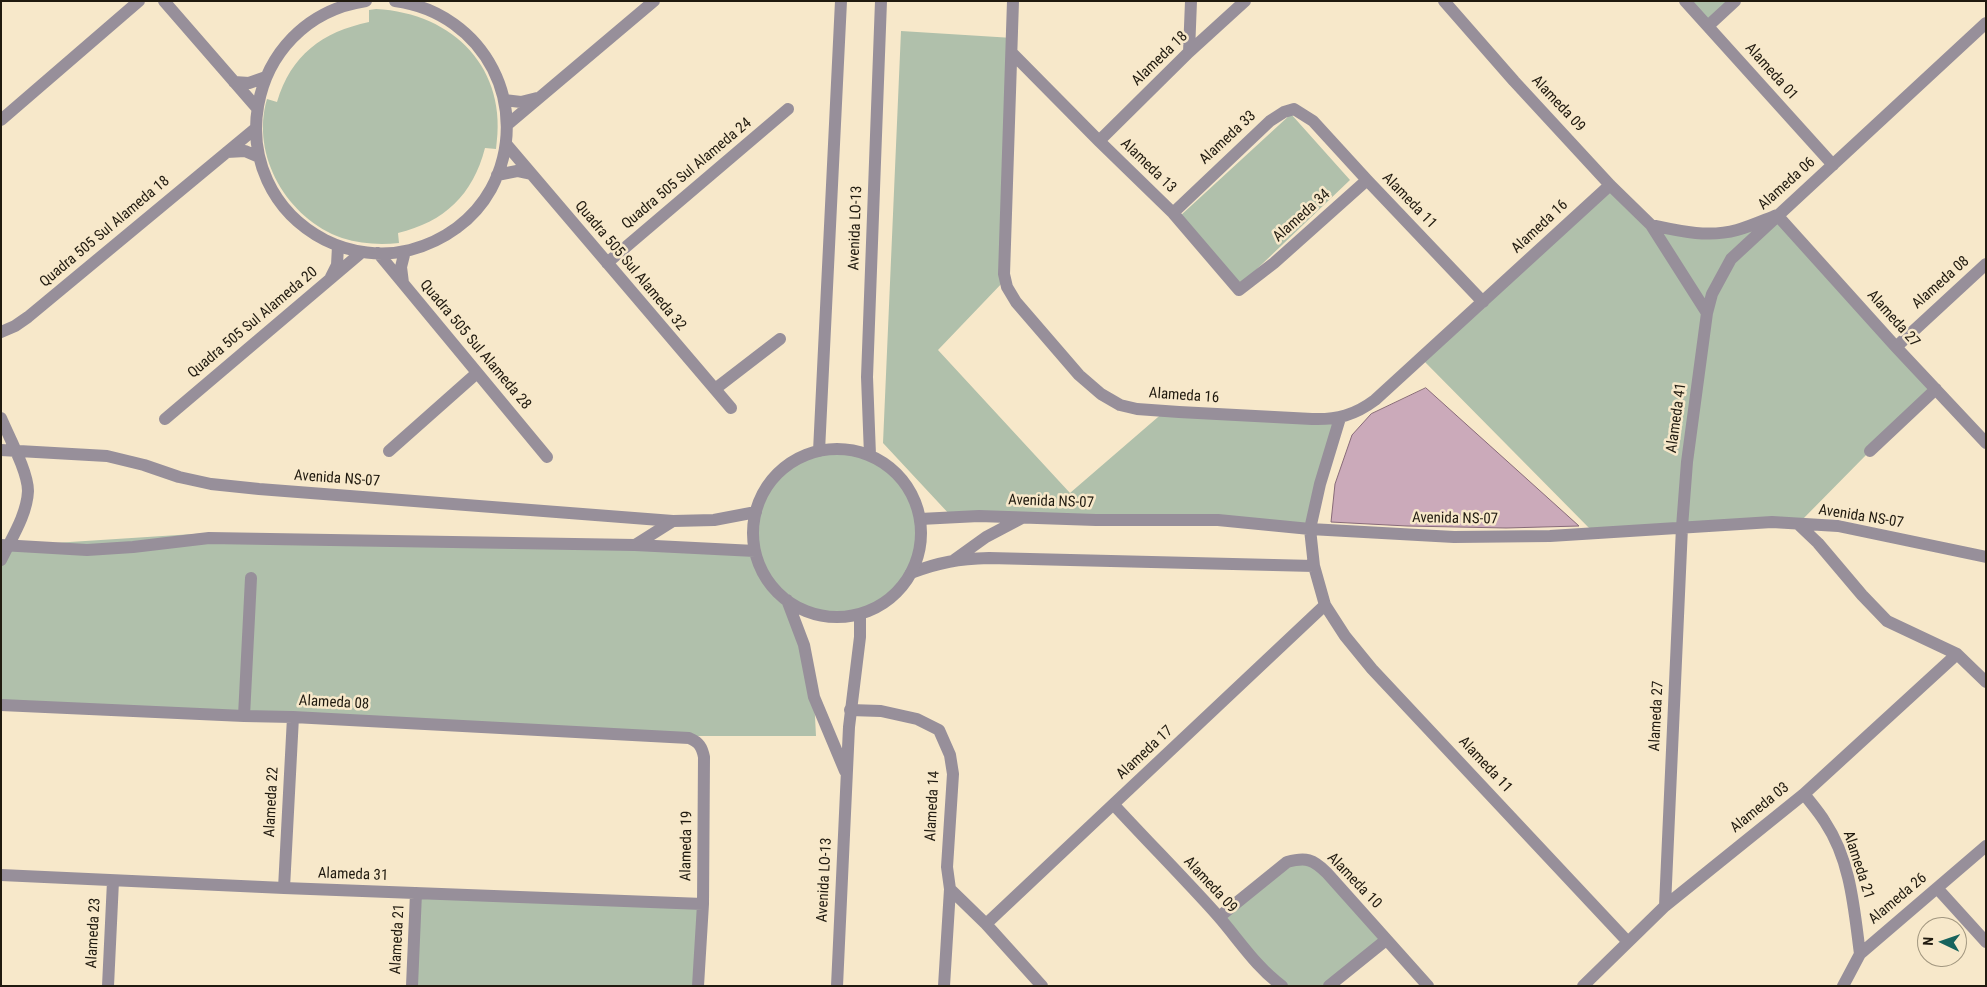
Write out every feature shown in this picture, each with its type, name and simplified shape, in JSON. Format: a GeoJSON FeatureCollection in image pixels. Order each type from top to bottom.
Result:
{"type":"FeatureCollection","features":[{"type":"Feature","properties":{"kind":"street"},"geometry":{"type":"LineString","coordinates":[[1,120],[139,1]]}},
{"type":"Feature","properties":{"kind":"street"},"geometry":{"type":"LineString","coordinates":[[164,1],[257,108]]}},
{"type":"Feature","properties":{"kind":"street"},"geometry":{"type":"LineString","coordinates":[[366,1],[347,3],[319,17],[293,36],[277,56],[266,77],[257,108],[256,128],[259,157],[270,186],[288,211],[311,232],[338,246],[362,252],[378,253],[405,251],[434,242],[460,225],[482,203],[497,175],[506,144],[507,125],[504,100],[493,70],[475,43],[452,22],[422,4],[395,1]]}},
{"type":"Feature","properties":{"kind":"street"},"geometry":{"type":"LineString","coordinates":[[507,125],[654,1]]}},
{"type":"Feature","properties":{"kind":"street","name":"Avenida LO-13"},"geometry":{"type":"LineString","coordinates":[[819,451],[841,1]]}},
{"type":"Feature","properties":{"kind":"street","name":"Avenida LO-13"},"geometry":{"type":"LineString","coordinates":[[870,455],[867,378],[881,1]]}},
{"type":"Feature","properties":{"kind":"street","name":"Alameda 16"},"geometry":{"type":"LineString","coordinates":[[1013,1],[1004,228],[1005,280],[1016,302],[1079,375],[1101,394],[1120,405],[1137,409],[1312,420],[1340,418],[1363,409],[1610,185]]}},
{"type":"Feature","properties":{"kind":"street"},"geometry":{"type":"LineString","coordinates":[[1189,52],[1192,1]]}},
{"type":"Feature","properties":{"kind":"street","name":"Alameda 18"},"geometry":{"type":"LineString","coordinates":[[1098,141],[1189,52],[1245,1]]}},
{"type":"Feature","properties":{"kind":"street","name":"Alameda 09"},"geometry":{"type":"LineString","coordinates":[[1444,1],[1610,185],[1651,225]]}},
{"type":"Feature","properties":{"kind":"street","name":"Alameda 01"},"geometry":{"type":"LineString","coordinates":[[1685,1],[1832,165]]}},
{"type":"Feature","properties":{"kind":"street"},"geometry":{"type":"LineString","coordinates":[[1708,26],[1735,1]]}},
{"type":"Feature","properties":{"kind":"street","name":"Alameda 06"},"geometry":{"type":"LineString","coordinates":[[1707,313],[1711,296],[1731,259],[1986,23]]}},
{"type":"Feature","properties":{"kind":"street","name":"Alameda 13"},"geometry":{"type":"LineString","coordinates":[[1012,53],[1098,141],[1174,213],[1239,290],[1259,275]]}},
{"type":"Feature","properties":{"kind":"street"},"geometry":{"type":"LineString","coordinates":[[234,82],[249,83],[266,77]]}},
{"type":"Feature","properties":{"kind":"street"},"geometry":{"type":"LineString","coordinates":[[504,100],[521,102],[540,98]]}},
{"type":"Feature","properties":{"kind":"street","name":"Quadra 505 Sul Alameda 24"},"geometry":{"type":"LineString","coordinates":[[607,263],[788,109]]}},
{"type":"Feature","properties":{"kind":"street","name":"Alameda 33"},"geometry":{"type":"LineString","coordinates":[[1174,213],[1277,116],[1294,109],[1313,120]]}},
{"type":"Feature","properties":{"kind":"street","name":"Alameda 11"},"geometry":{"type":"LineString","coordinates":[[1313,120],[1483,302]]}},
{"type":"Feature","properties":{"kind":"street","name":"Quadra 505 Sul Alameda 18"},"geometry":{"type":"LineString","coordinates":[[1,332],[15,326],[28,317],[256,128]]}},
{"type":"Feature","properties":{"kind":"street","name":"Quadra 505 Sul Alameda 32"},"geometry":{"type":"LineString","coordinates":[[506,144],[730,408]]}},
{"type":"Feature","properties":{"kind":"street"},"geometry":{"type":"LineString","coordinates":[[227,152],[245,152],[259,157]]}},
{"type":"Feature","properties":{"kind":"street"},"geometry":{"type":"LineString","coordinates":[[497,175],[516,171],[531,174]]}},
{"type":"Feature","properties":{"kind":"street","name":"Alameda 34"},"geometry":{"type":"LineString","coordinates":[[1259,275],[1367,180]]}},
{"type":"Feature","properties":{"kind":"street"},"geometry":{"type":"LineString","coordinates":[[1651,225],[1688,233],[1715,234],[1736,230],[1778,215]]}},
{"type":"Feature","properties":{"kind":"street","name":"Alameda 27"},"geometry":{"type":"LineString","coordinates":[[1778,215],[1986,443]]}},
{"type":"Feature","properties":{"kind":"street"},"geometry":{"type":"LineString","coordinates":[[1651,225],[1707,313]]}},
{"type":"Feature","properties":{"kind":"street"},"geometry":{"type":"LineString","coordinates":[[330,279],[337,265],[338,246]]}},
{"type":"Feature","properties":{"kind":"street"},"geometry":{"type":"LineString","coordinates":[[404,285],[401,267],[405,251]]}},
{"type":"Feature","properties":{"kind":"street","name":"Quadra 505 Sul Alameda 20"},"geometry":{"type":"LineString","coordinates":[[166,420],[362,252]]}},
{"type":"Feature","properties":{"kind":"street","name":"Quadra 505 Sul Alameda 28"},"geometry":{"type":"LineString","coordinates":[[378,253],[547,457]]}},
{"type":"Feature","properties":{"kind":"street","name":"Alameda 08"},"geometry":{"type":"LineString","coordinates":[[1896,346],[1986,264]]}},
{"type":"Feature","properties":{"kind":"street","name":"Alameda 41"},"geometry":{"type":"LineString","coordinates":[[1682,527],[1687,462],[1707,313]]}},
{"type":"Feature","properties":{"kind":"street"},"geometry":{"type":"LineString","coordinates":[[714,389],[780,339]]}},
{"type":"Feature","properties":{"kind":"street"},"geometry":{"type":"LineString","coordinates":[[389,451],[477,373]]}},
{"type":"Feature","properties":{"kind":"street"},"geometry":{"type":"LineString","coordinates":[[1870,451],[1936,389]]}},
{"type":"Feature","properties":{"kind":"street"},"geometry":{"type":"LineString","coordinates":[[1,418],[26,477],[28,490],[24,513],[5,545],[1,560]]}},
{"type":"Feature","properties":{"kind":"street","name":"Alameda 11"},"geometry":{"type":"LineString","coordinates":[[1340,418],[1320,484],[1310,529],[1314,566],[1324,605],[1344,636],[1372,670],[1628,942]]}},
{"type":"Feature","properties":{"kind":"street"},"geometry":{"type":"LineString","coordinates":[[836,449],[854,450],[870,455],[894,471],[911,493],[920,519],[921,538],[918,556],[911,573],[900,589],[886,602],[860,614],[835,617],[818,615],[802,609],[787,600],[772,586],[762,570],[756,551],[754,532],[756,512],[765,491],[779,472],[798,459],[819,451],[836,449]]}},
{"type":"Feature","properties":{"kind":"street","name":"Avenida NS-07"},"geometry":{"type":"LineString","coordinates":[[1,450],[107,456],[144,465],[179,477],[211,484],[259,489],[673,521],[714,520],[756,512]]}},
{"type":"Feature","properties":{"kind":"street","name":"Avenida NS-07"},"geometry":{"type":"LineString","coordinates":[[920,519],[951,516],[1096,520],[1218,520],[1310,529],[1454,537],[1550,536],[1772,522],[1838,526],[1986,557]]}},
{"type":"Feature","properties":{"kind":"street"},"geometry":{"type":"LineString","coordinates":[[954,560],[986,537],[1024,518]]}},
{"type":"Feature","properties":{"kind":"street"},"geometry":{"type":"LineString","coordinates":[[635,545],[673,521]]}},
{"type":"Feature","properties":{"kind":"street"},"geometry":{"type":"LineString","coordinates":[[1798,524],[1818,542],[1862,595],[1887,621],[1957,654],[1986,682]]}},
{"type":"Feature","properties":{"kind":"street","name":"Alameda 27"},"geometry":{"type":"LineString","coordinates":[[1665,906],[1682,527]]}},
{"type":"Feature","properties":{"kind":"street"},"geometry":{"type":"LineString","coordinates":[[5,545],[87,550],[133,548],[209,538],[635,545],[756,551]]}},
{"type":"Feature","properties":{"kind":"street"},"geometry":{"type":"LineString","coordinates":[[911,573],[931,565],[954,560],[999,559],[1314,566]]}},
{"type":"Feature","properties":{"kind":"street"},"geometry":{"type":"LineString","coordinates":[[244,716],[251,578]]}},
{"type":"Feature","properties":{"kind":"street","name":"Avenida LO-13"},"geometry":{"type":"LineString","coordinates":[[787,600],[804,645],[814,697],[847,776]]}},
{"type":"Feature","properties":{"kind":"street","name":"Alameda 17"},"geometry":{"type":"LineString","coordinates":[[986,924],[1324,605]]}},
{"type":"Feature","properties":{"kind":"street","name":"Avenida LO-13"},"geometry":{"type":"LineString","coordinates":[[837,986],[850,710],[860,636],[860,614]]}},
{"type":"Feature","properties":{"kind":"street","name":"Alameda 03"},"geometry":{"type":"LineString","coordinates":[[1582,986],[1665,906],[1804,794],[1957,654]]}},
{"type":"Feature","properties":{"kind":"street","name":"Alameda 08"},"geometry":{"type":"LineString","coordinates":[[1,705],[293,717],[666,736]]}},
{"type":"Feature","properties":{"kind":"street","name":"Alameda 14"},"geometry":{"type":"LineString","coordinates":[[850,710],[881,711],[917,719],[938,730],[945,741],[950,755],[953,774],[947,867],[950,889],[944,986]]}},
{"type":"Feature","properties":{"kind":"street","name":"Alameda 22"},"geometry":{"type":"LineString","coordinates":[[284,888],[293,717]]}},
{"type":"Feature","properties":{"kind":"street","name":"Alameda 19"},"geometry":{"type":"LineString","coordinates":[[666,736],[689,738],[696,741],[702,749],[704,782],[703,904],[698,986]]}},
{"type":"Feature","properties":{"kind":"street","name":"Alameda 21"},"geometry":{"type":"LineString","coordinates":[[1804,794],[1826,822],[1849,880],[1855,909],[1860,954]]}},
{"type":"Feature","properties":{"kind":"street","name":"Alameda 09"},"geometry":{"type":"LineString","coordinates":[[1114,805],[1219,917],[1250,956],[1271,978],[1282,986]]}},
{"type":"Feature","properties":{"kind":"street","name":"Alameda 26"},"geometry":{"type":"LineString","coordinates":[[1843,986],[1860,954],[1986,846]]}},
{"type":"Feature","properties":{"kind":"street","name":"Alameda 10"},"geometry":{"type":"LineString","coordinates":[[1219,917],[1287,862],[1302,859],[1310,860],[1327,873],[1428,986]]}},
{"type":"Feature","properties":{"kind":"street","name":"Alameda 31"},"geometry":{"type":"LineString","coordinates":[[1,875],[703,904]]}},
{"type":"Feature","properties":{"kind":"street","name":"Alameda 23"},"geometry":{"type":"LineString","coordinates":[[108,986],[113,881]]}},
{"type":"Feature","properties":{"kind":"street"},"geometry":{"type":"LineString","coordinates":[[1937,888],[1986,942]]}},
{"type":"Feature","properties":{"kind":"street"},"geometry":{"type":"LineString","coordinates":[[950,889],[986,924],[1042,986]]}},
{"type":"Feature","properties":{"kind":"street","name":"Alameda 21"},"geometry":{"type":"LineString","coordinates":[[412,986],[416,893]]}},
{"type":"Feature","properties":{"kind":"street"},"geometry":{"type":"LineString","coordinates":[[1329,986],[1386,940]]}},
{"type":"Feature","properties":{"kind":"green space"},"geometry":{"type":"Polygon","coordinates":[[[1685,1],[1735,1],[1708,26],[1685,1]]]}},
{"type":"Feature","properties":{"kind":"green space"},"geometry":{"type":"Polygon","coordinates":[[[376,9],[404,13],[429,21],[452,34],[470,51],[484,71],[494,94],[498,120],[496,149],[485,148],[473,180],[464,193],[443,214],[429,222],[398,233],[399,243],[392,244],[363,243],[342,238],[323,229],[305,216],[290,201],[278,183],[269,163],[264,142],[263,121],[267,99],[277,102],[283,85],[300,59],[323,39],[352,26],[369,22],[369,10],[376,9]]]}},
{"type":"Feature","properties":{"kind":"green space"},"geometry":{"type":"Polygon","coordinates":[[[901,31],[1013,38],[1005,280],[938,350],[1070,493],[1165,411],[1340,418],[1310,529],[951,516],[883,443],[901,31]]]}},
{"type":"Feature","properties":{"kind":"green space"},"geometry":{"type":"Polygon","coordinates":[[[1291,114],[1350,180],[1237,288],[1180,216],[1291,114]]]}},
{"type":"Feature","properties":{"kind":"green space"},"geometry":{"type":"Polygon","coordinates":[[[1610,185],[1651,225],[1715,234],[1777,215],[1936,389],[1870,451],[1798,524],[1594,533],[1421,358],[1610,185]]]}},
{"type":"Feature","properties":{"kind":"green space"},"geometry":{"type":"Polygon","coordinates":[[[836,449],[870,455],[893,471],[911,493],[920,519],[918,556],[908,578],[886,601],[860,614],[818,615],[787,600],[814,697],[816,736],[665,736],[1,705],[1,560],[8,546],[209,533],[755,551],[754,527],[756,512],[761,499],[776,476],[786,468],[810,455],[836,449]]]}},
{"type":"Feature","properties":{"kind":"green space"},"geometry":{"type":"Polygon","coordinates":[[[1310,860],[1386,940],[1328,986],[1283,986],[1219,917],[1287,862],[1310,860]]]}},
{"type":"Feature","properties":{"kind":"green space"},"geometry":{"type":"Polygon","coordinates":[[[416,893],[703,904],[698,986],[413,986],[416,893]]]}},
{"type":"Feature","properties":{"kind":"building"},"geometry":{"type":"Polygon","coordinates":[[[1426,388],[1579,526],[1506,528],[1331,522],[1335,484],[1352,435],[1371,414],[1426,388]]]}}]}
